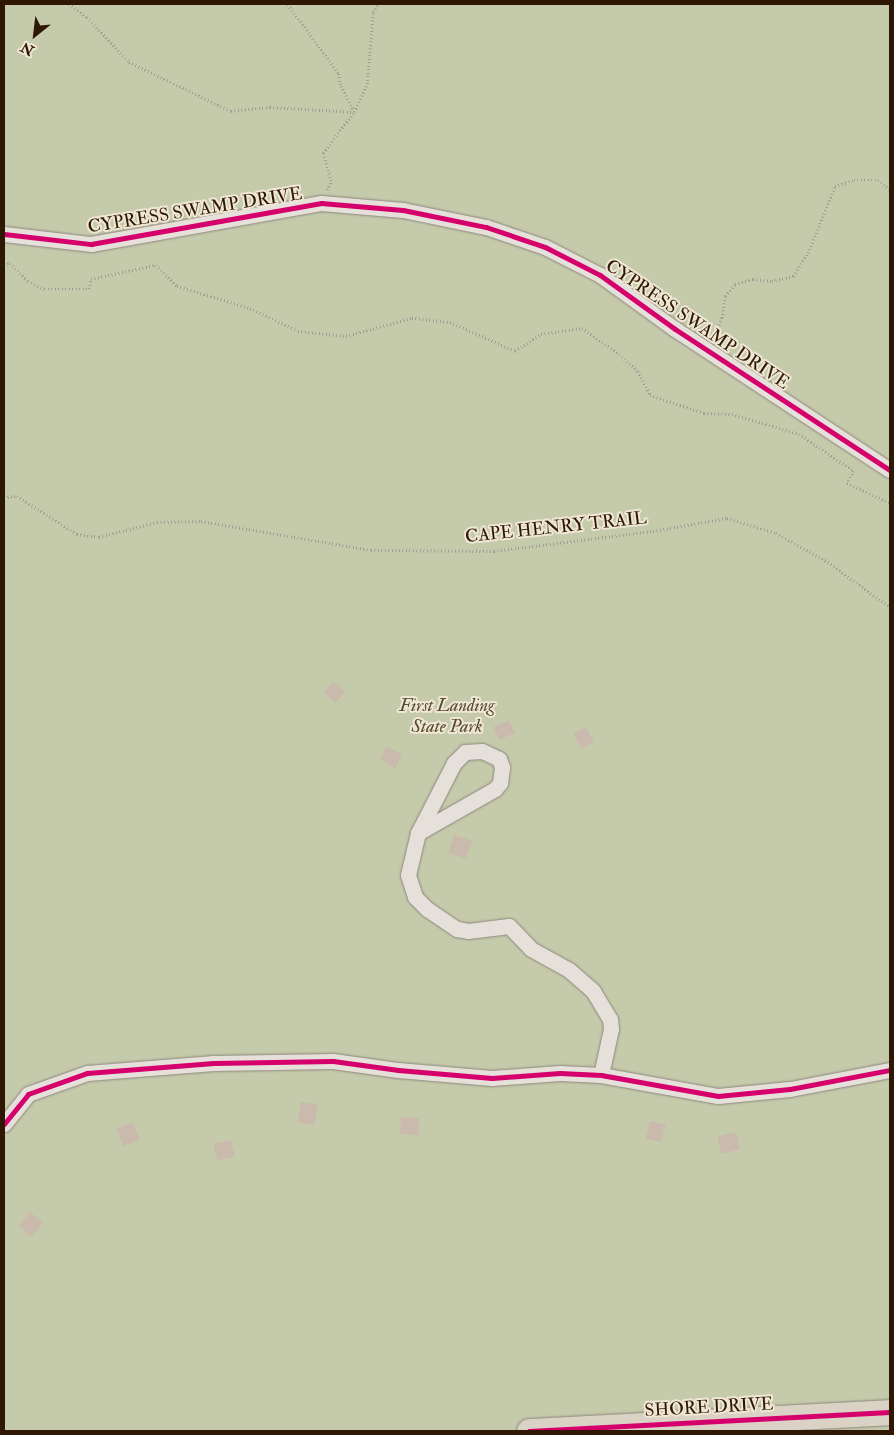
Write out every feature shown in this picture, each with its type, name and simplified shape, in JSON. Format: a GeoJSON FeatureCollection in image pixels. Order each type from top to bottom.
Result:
{"type":"FeatureCollection","features":[{"type":"Feature","properties":{"kind":"highway","name":"SHORE DRIVE"},"geometry":{"type":"LineString","coordinates":[[529,1431],[890,1412]]}},
{"type":"Feature","properties":{"kind":"street","name":"CYPRESS SWAMP DRIVE"},"geometry":{"type":"LineString","coordinates":[[4,234],[91,244],[321,204],[441,216],[516,236],[600,275],[890,470]]}},
{"type":"Feature","properties":{"kind":"street"},"geometry":{"type":"LineString","coordinates":[[418,834],[495,789],[502,775],[499,759],[482,751],[471,751],[454,763],[418,834],[408,876],[415,897],[427,909],[456,929],[476,930],[509,926],[531,949],[569,970],[593,991],[610,1019],[611,1029],[601,1075]]}},
{"type":"Feature","properties":{"kind":"street"},"geometry":{"type":"LineString","coordinates":[[4,1124],[28,1094],[87,1073],[125,1068],[214,1062],[333,1061],[398,1070],[484,1078],[560,1073],[601,1075],[718,1096],[790,1089],[890,1070]]}},
{"type":"Feature","properties":{"kind":"path"},"geometry":{"type":"LineString","coordinates":[[69,4],[88,17],[129,62],[231,111],[270,107],[354,112]]}},
{"type":"Feature","properties":{"kind":"path"},"geometry":{"type":"LineString","coordinates":[[287,4],[338,73],[340,85],[354,112]]}},
{"type":"Feature","properties":{"kind":"path"},"geometry":{"type":"LineString","coordinates":[[321,204],[331,181],[323,153],[354,112],[367,84],[373,12],[378,4]]}},
{"type":"Feature","properties":{"kind":"path"},"geometry":{"type":"LineString","coordinates":[[708,349],[722,318],[725,296],[735,284],[753,279],[772,281],[793,276],[808,253],[836,186],[854,180],[878,180],[890,190]]}},
{"type":"Feature","properties":{"kind":"path"},"geometry":{"type":"LineString","coordinates":[[4,262],[10,263],[28,281],[44,289],[89,289],[91,279],[156,265],[177,286],[250,308],[298,331],[346,336],[412,318],[450,322],[515,351],[541,334],[582,328],[619,354],[638,371],[650,395],[704,413],[732,414],[799,434],[854,471],[847,483],[890,503]]}},
{"type":"Feature","properties":{"kind":"green space","name":"First Landing State Park"},"geometry":{"type":"Polygon","coordinates":[[[4,4],[890,4],[890,1431],[4,1431],[4,4]]]}},
{"type":"Feature","properties":{"kind":"building"},"geometry":{"type":"Polygon","coordinates":[[[334,681],[345,692],[335,703],[323,692],[334,681]]]}},
{"type":"Feature","properties":{"kind":"building"},"geometry":{"type":"Polygon","coordinates":[[[509,720],[515,733],[500,740],[494,727],[509,720]]]}},
{"type":"Feature","properties":{"kind":"building"},"geometry":{"type":"Polygon","coordinates":[[[586,727],[594,742],[582,749],[574,734],[586,727]]]}},
{"type":"Feature","properties":{"kind":"building"},"geometry":{"type":"Polygon","coordinates":[[[386,747],[402,754],[395,769],[381,759],[386,747]]]}},
{"type":"Feature","properties":{"kind":"building"},"geometry":{"type":"Polygon","coordinates":[[[454,835],[472,841],[466,859],[448,853],[454,835]]]}},
{"type":"Feature","properties":{"kind":"building"},"geometry":{"type":"Polygon","coordinates":[[[301,1102],[318,1105],[314,1125],[298,1122],[301,1102]]]}},
{"type":"Feature","properties":{"kind":"building"},"geometry":{"type":"Polygon","coordinates":[[[401,1117],[419,1118],[418,1135],[400,1134],[401,1117]]]}},
{"type":"Feature","properties":{"kind":"building"},"geometry":{"type":"Polygon","coordinates":[[[650,1121],[666,1125],[661,1142],[646,1138],[650,1121]]]}},
{"type":"Feature","properties":{"kind":"building"},"geometry":{"type":"Polygon","coordinates":[[[133,1122],[140,1140],[123,1146],[116,1128],[133,1122]]]}},
{"type":"Feature","properties":{"kind":"building"},"geometry":{"type":"Polygon","coordinates":[[[736,1132],[740,1150],[722,1154],[717,1136],[736,1132]]]}},
{"type":"Feature","properties":{"kind":"building"},"geometry":{"type":"Polygon","coordinates":[[[231,1140],[235,1157],[217,1161],[213,1144],[231,1140]]]}},
{"type":"Feature","properties":{"kind":"building"},"geometry":{"type":"Polygon","coordinates":[[[30,1212],[43,1223],[31,1237],[18,1226],[30,1212]]]}},
{"type":"Feature","properties":{"kind":"cycle path"},"geometry":{"type":"LineString","coordinates":[[4,234],[91,244],[321,203],[403,210],[486,227],[545,247],[600,275],[675,329],[890,470]]}},
{"type":"Feature","properties":{"kind":"cycle path"},"geometry":{"type":"LineString","coordinates":[[4,1124],[28,1094],[87,1073],[214,1063],[333,1061],[398,1070],[492,1078],[560,1073],[601,1075],[718,1096],[790,1089],[890,1070]]}},
{"type":"Feature","properties":{"kind":"cycle path"},"geometry":{"type":"LineString","coordinates":[[529,1431],[890,1412]]}}]}
